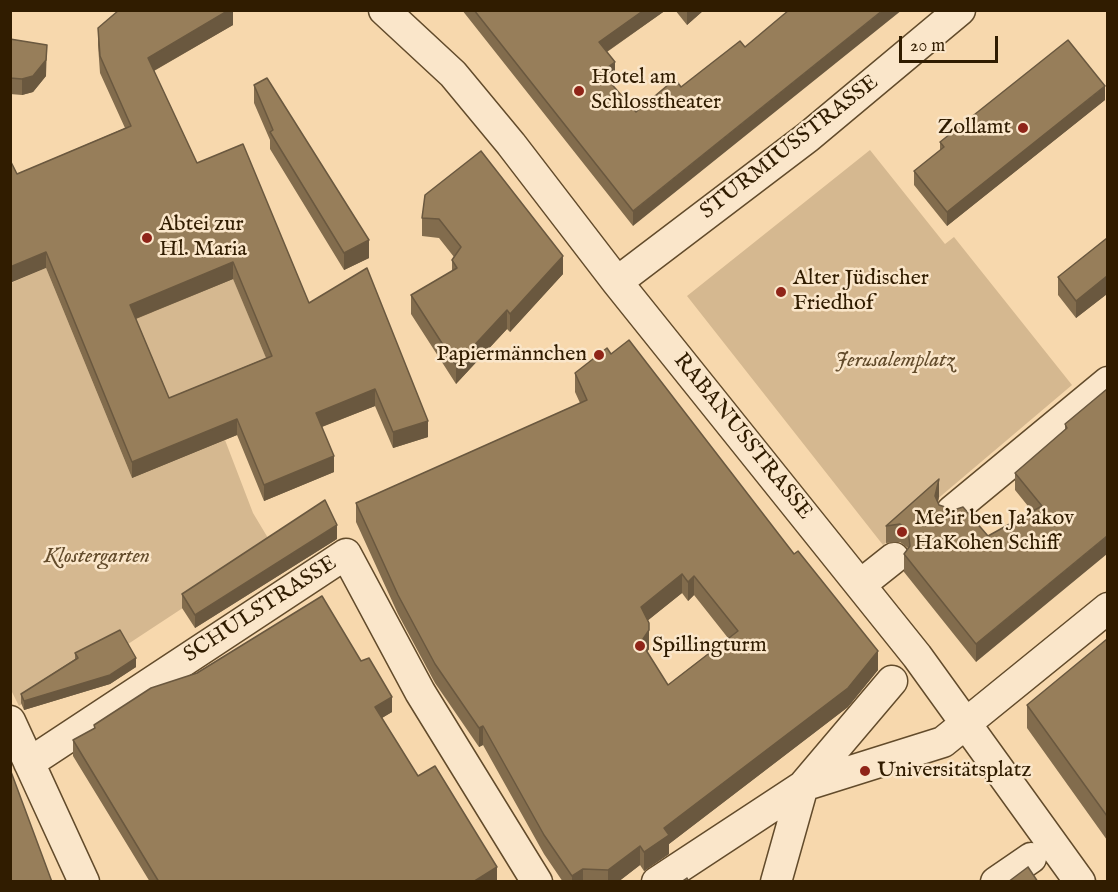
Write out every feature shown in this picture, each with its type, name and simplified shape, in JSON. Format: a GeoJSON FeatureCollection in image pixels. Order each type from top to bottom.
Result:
{"type":"FeatureCollection","features":[{"type":"Feature","properties":{"kind":"street","name":"RABANUSSTRASSE"},"geometry":{"type":"LineString","coordinates":[[384,10],[453,74],[860,585],[966,724],[1080,882]]}},
{"type":"Feature","properties":{"kind":"street","name":"STURMIUSSTRASSE"},"geometry":{"type":"LineString","coordinates":[[618,282],[808,137],[960,10]]}},
{"type":"Feature","properties":{"kind":"street"},"geometry":{"type":"LineString","coordinates":[[951,511],[1107,382]]}},
{"type":"Feature","properties":{"kind":"street","name":"SCHULSTRASSE"},"geometry":{"type":"LineString","coordinates":[[29,763],[346,554],[438,721],[531,872]]}},
{"type":"Feature","properties":{"kind":"street"},"geometry":{"type":"LineString","coordinates":[[860,585],[894,558]]}},
{"type":"Feature","properties":{"kind":"street"},"geometry":{"type":"LineString","coordinates":[[657,882],[803,786],[944,742],[1107,608]]}},
{"type":"Feature","properties":{"kind":"street"},"geometry":{"type":"LineString","coordinates":[[776,882],[803,786],[892,681]]}},
{"type":"Feature","properties":{"kind":"street"},"geometry":{"type":"LineString","coordinates":[[10,721],[84,882]]}},
{"type":"Feature","properties":{"kind":"street"},"geometry":{"type":"LineString","coordinates":[[996,882],[1031,858]]}},
{"type":"Feature","properties":{"kind":"green space","name":"Jerusalemplatz"},"geometry":{"type":"Polygon","coordinates":[[[870,150],[945,244],[954,237],[1072,385],[883,545],[687,296],[870,150]]]}},
{"type":"Feature","properties":{"kind":"green space","name":"Klostergarten"},"geometry":{"type":"Polygon","coordinates":[[[46,268],[132,478],[225,440],[253,513],[274,548],[125,646],[44,688],[19,706],[11,690],[11,283],[46,268]]]}},
{"type":"Feature","properties":{"kind":"green space"},"geometry":{"type":"Polygon","coordinates":[[[229,269],[272,372],[169,414],[125,309],[153,312],[212,287],[229,269]]]}},
{"type":"Feature","properties":{"kind":"building"},"geometry":{"type":"Polygon","coordinates":[[[119,10],[229,10],[148,58],[197,163],[243,144],[309,303],[367,268],[428,421],[393,432],[375,389],[316,413],[334,456],[264,485],[237,419],[132,462],[46,252],[10,267],[10,160],[17,174],[131,126],[100,56],[98,28],[119,10]],[[233,262],[130,305],[169,398],[272,356],[233,262]]]}},
{"type":"Feature","properties":{"kind":"building"},"geometry":{"type":"Polygon","coordinates":[[[474,10],[644,10],[599,42],[615,62],[601,72],[636,112],[675,79],[681,87],[740,41],[745,47],[789,10],[883,10],[633,211],[474,10]]]}},
{"type":"Feature","properties":{"kind":"building"},"geometry":{"type":"Polygon","coordinates":[[[10,39],[47,45],[46,60],[33,76],[22,79],[10,78],[10,39]]]}},
{"type":"Feature","properties":{"kind":"building","name":"Zollamt"},"geometry":{"type":"Polygon","coordinates":[[[1068,40],[1105,86],[947,212],[914,171],[944,147],[940,142],[1068,40]]]}},
{"type":"Feature","properties":{"kind":"building"},"geometry":{"type":"Polygon","coordinates":[[[267,78],[369,240],[344,253],[270,132],[273,130],[254,85],[267,78]]]}},
{"type":"Feature","properties":{"kind":"building"},"geometry":{"type":"Polygon","coordinates":[[[481,151],[563,256],[510,314],[507,310],[456,365],[411,295],[457,268],[452,260],[461,247],[439,219],[422,218],[425,195],[481,151]]]}},
{"type":"Feature","properties":{"kind":"building"},"geometry":{"type":"Polygon","coordinates":[[[1107,238],[1107,276],[1076,301],[1058,277],[1107,238]]]}},
{"type":"Feature","properties":{"kind":"building"},"geometry":{"type":"Polygon","coordinates":[[[629,340],[794,554],[798,551],[878,651],[848,688],[664,828],[669,835],[644,852],[640,846],[608,870],[583,869],[572,876],[544,835],[483,726],[479,728],[435,664],[398,595],[356,503],[587,400],[575,373],[607,348],[611,354],[629,340]],[[682,574],[641,607],[649,623],[649,630],[641,642],[668,685],[738,631],[694,576],[688,582],[682,574]]]}},
{"type":"Feature","properties":{"kind":"building"},"geometry":{"type":"Polygon","coordinates":[[[1107,389],[1107,536],[976,644],[904,554],[910,546],[908,530],[900,524],[886,526],[939,479],[935,496],[939,505],[954,510],[963,507],[988,536],[1042,506],[1015,473],[1067,428],[1065,424],[1107,389]]]}},
{"type":"Feature","properties":{"kind":"building"},"geometry":{"type":"Polygon","coordinates":[[[325,500],[337,525],[195,615],[182,594],[325,500]]]}},
{"type":"Feature","properties":{"kind":"building"},"geometry":{"type":"Polygon","coordinates":[[[322,596],[361,661],[369,658],[392,697],[375,707],[418,776],[435,766],[497,867],[473,882],[159,882],[73,740],[95,728],[94,725],[151,688],[197,673],[322,596]]]}},
{"type":"Feature","properties":{"kind":"building"},"geometry":{"type":"Polygon","coordinates":[[[120,630],[136,658],[110,675],[24,701],[21,694],[78,658],[75,653],[120,630]]]}},
{"type":"Feature","properties":{"kind":"building"},"geometry":{"type":"Polygon","coordinates":[[[1107,639],[1107,816],[1027,705],[1107,639]]]}},
{"type":"Feature","properties":{"kind":"building"},"geometry":{"type":"Polygon","coordinates":[[[10,769],[52,882],[10,882],[10,769]]]}},
{"type":"Feature","properties":{"kind":"building"},"geometry":{"type":"Polygon","coordinates":[[[1028,867],[1038,882],[1008,882],[1028,867]]]}},
{"type":"Feature","properties":{"kind":"place","name":"Hotel am Schlosstheater"},"geometry":{"type":"Point","coordinates":[579,91]}},
{"type":"Feature","properties":{"kind":"place","name":"Zollamt"},"geometry":{"type":"Point","coordinates":[1023,128]}},
{"type":"Feature","properties":{"kind":"place","name":"Abtei zur Hl. Maria"},"geometry":{"type":"Point","coordinates":[147,238]}},
{"type":"Feature","properties":{"kind":"place","name":"Alter Jüdischer Friedhof"},"geometry":{"type":"Point","coordinates":[781,292]}},
{"type":"Feature","properties":{"kind":"place","name":"Papiermännchen"},"geometry":{"type":"Point","coordinates":[599,355]}},
{"type":"Feature","properties":{"kind":"place","name":"Me'ir ben Ja'akov HaKohen Schiff"},"geometry":{"type":"Point","coordinates":[902,532]}},
{"type":"Feature","properties":{"kind":"place","name":"Spillingturm"},"geometry":{"type":"Point","coordinates":[640,646]}},
{"type":"Feature","properties":{"kind":"place","name":"Universitätsplatz"},"geometry":{"type":"Point","coordinates":[865,771]}}]}
